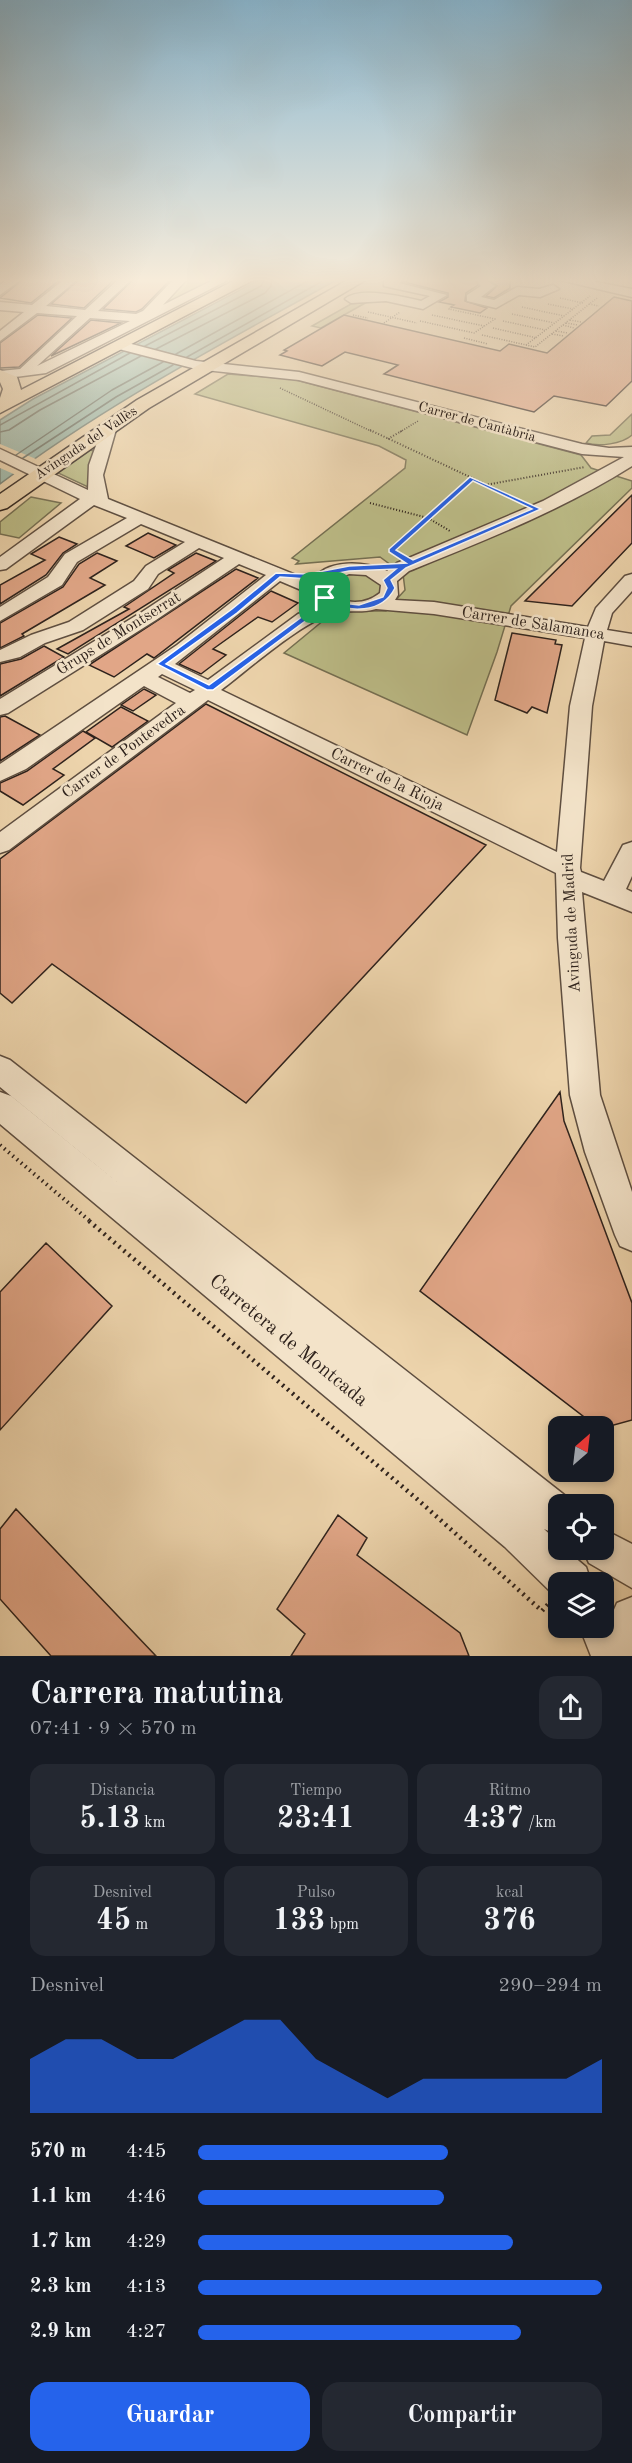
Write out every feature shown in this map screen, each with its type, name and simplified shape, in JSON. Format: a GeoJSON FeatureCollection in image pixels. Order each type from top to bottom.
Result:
{"type":"FeatureCollection","features":[{"type":"Feature","properties":{"kind":"main road"},"geometry":{"type":"LineString","coordinates":[[4,401],[91,355]]}},
{"type":"Feature","properties":{"kind":"main road","name":"Avinguda del Vallès"},"geometry":{"type":"LineString","coordinates":[[7,498],[35,470],[110,426],[197,365],[216,355]]}},
{"type":"Feature","properties":{"kind":"main road"},"geometry":{"type":"LineString","coordinates":[[0,375],[11,381],[4,401]]}},
{"type":"Feature","properties":{"kind":"street"},"geometry":{"type":"LineString","coordinates":[[22,373],[42,355]]}},
{"type":"Feature","properties":{"kind":"street"},"geometry":{"type":"LineString","coordinates":[[0,375],[41,370],[82,355]]}},
{"type":"Feature","properties":{"kind":"street","name":"Carrer de Cantàbria"},"geometry":{"type":"LineString","coordinates":[[155,355],[197,365],[299,375],[582,449],[609,453],[632,452]]}},
{"type":"Feature","properties":{"kind":"street"},"geometry":{"type":"LineString","coordinates":[[97,500],[94,491],[95,479],[110,426]]}},
{"type":"Feature","properties":{"kind":"street","name":"Carrer de Cantàbria"},"geometry":{"type":"LineString","coordinates":[[582,449],[602,461],[606,469],[598,471]]}},
{"type":"Feature","properties":{"kind":"street"},"geometry":{"type":"LineString","coordinates":[[0,454],[97,500],[278,574],[329,598]]}},
{"type":"Feature","properties":{"kind":"street"},"geometry":{"type":"LineString","coordinates":[[377,604],[389,595],[389,582],[408,565],[538,509],[598,471],[632,459]]}},
{"type":"Feature","properties":{"kind":"street"},"geometry":{"type":"LineString","coordinates":[[7,498],[38,486],[64,485]]}},
{"type":"Feature","properties":{"kind":"street"},"geometry":{"type":"LineString","coordinates":[[0,565],[97,500]]}},
{"type":"Feature","properties":{"kind":"street"},"geometry":{"type":"LineString","coordinates":[[0,615],[55,581],[71,558],[140,518]]}},
{"type":"Feature","properties":{"kind":"street","name":"Grups de Montserrat"},"geometry":{"type":"LineString","coordinates":[[0,656],[13,653],[38,639],[76,626],[141,585],[152,570],[197,542]]}},
{"type":"Feature","properties":{"kind":"street","name":"Grups de Montserrat"},"geometry":{"type":"LineString","coordinates":[[0,708],[149,616],[236,558]]}},
{"type":"Feature","properties":{"kind":"street"},"geometry":{"type":"LineString","coordinates":[[0,773],[18,764],[143,677],[234,611],[278,574],[308,577],[349,569],[408,565]]}},
{"type":"Feature","properties":{"kind":"street","name":"Carrer de Salamanca"},"geometry":{"type":"LineString","coordinates":[[364,569],[389,582],[399,595],[434,608]]}},
{"type":"Feature","properties":{"kind":"street"},"geometry":{"type":"LineString","coordinates":[[329,574],[320,585],[329,598]]}},
{"type":"Feature","properties":{"kind":"street","name":"Avinguda de Madrid"},"geometry":{"type":"LineString","coordinates":[[632,580],[603,612],[596,634],[581,706],[568,873],[571,939],[585,1095],[601,1152],[632,1235]]}},
{"type":"Feature","properties":{"kind":"street","name":"Carrer de Salamanca"},"geometry":{"type":"LineString","coordinates":[[329,598],[359,607],[377,604],[434,608],[632,640]]}},
{"type":"Feature","properties":{"kind":"street","name":"Carrer de Pontevedra"},"geometry":{"type":"LineString","coordinates":[[0,844],[329,598]]}},
{"type":"Feature","properties":{"kind":"street"},"geometry":{"type":"LineString","coordinates":[[161,664],[202,694]]}},
{"type":"Feature","properties":{"kind":"street"},"geometry":{"type":"LineString","coordinates":[[143,677],[202,694]]}},
{"type":"Feature","properties":{"kind":"street","name":"Carrer de la Rioja"},"geometry":{"type":"LineString","coordinates":[[202,694],[622,898]]}},
{"type":"Feature","properties":{"kind":"street"},"geometry":{"type":"LineString","coordinates":[[622,898],[632,851]]}},
{"type":"Feature","properties":{"kind":"street","name":"Carretera de Montcada"},"geometry":{"type":"LineString","coordinates":[[0,1069],[548,1507]]}},
{"type":"Feature","properties":{"kind":"street","name":"Carretera de Montcada"},"geometry":{"type":"LineString","coordinates":[[0,1106],[526,1539],[549,1572]]}},
{"type":"Feature","properties":{"kind":"street"},"geometry":{"type":"LineString","coordinates":[[614,1556],[632,1568]]}},
{"type":"Feature","properties":{"kind":"street"},"geometry":{"type":"LineString","coordinates":[[618,1656],[622,1636],[632,1618]]}},
{"type":"Feature","properties":{"kind":"street"},"geometry":{"type":"LineString","coordinates":[[605,1638],[612,1656]]}},
{"type":"Feature","properties":{"kind":"path"},"geometry":{"type":"LineString","coordinates":[[273,385],[538,509]]}},
{"type":"Feature","properties":{"kind":"path"},"geometry":{"type":"LineString","coordinates":[[388,439],[422,419]]}},
{"type":"Feature","properties":{"kind":"path"},"geometry":{"type":"LineString","coordinates":[[484,485],[598,471]]}},
{"type":"Feature","properties":{"kind":"path"},"geometry":{"type":"LineString","coordinates":[[408,565],[391,551],[472,479]]}},
{"type":"Feature","properties":{"kind":"path"},"geometry":{"type":"LineString","coordinates":[[370,503],[428,518],[465,540]]}},
{"type":"Feature","properties":{"kind":"path"},"geometry":{"type":"LineString","coordinates":[[0,1145],[417,1499],[542,1611],[548,1605]]}},
{"type":"Feature","properties":{"kind":"green space"},"geometry":{"type":"Polygon","coordinates":[[[228,374],[292,379],[581,455],[591,468],[632,481],[632,488],[511,606],[467,735],[284,653],[335,611],[386,611],[405,590],[403,574],[380,557],[296,564],[299,561],[292,558],[405,468],[406,460],[379,446],[195,394],[228,374]]]}},
{"type":"Feature","properties":{"kind":"green space"},"geometry":{"type":"Polygon","coordinates":[[[632,414],[632,435],[628,438],[610,444],[586,443],[592,436],[610,435],[632,414]]]}},
{"type":"Feature","properties":{"kind":"green space"},"geometry":{"type":"Polygon","coordinates":[[[88,450],[97,451],[88,487],[56,472],[88,450]]]}},
{"type":"Feature","properties":{"kind":"green space"},"geometry":{"type":"Polygon","coordinates":[[[31,497],[61,503],[19,538],[0,534],[0,522],[31,497]]]}},
{"type":"Feature","properties":{"kind":"green space"},"geometry":{"type":"Polygon","coordinates":[[[358,572],[381,581],[384,593],[362,602],[349,602],[328,590],[328,584],[337,576],[358,572]]]}},
{"type":"Feature","properties":{"kind":"water"},"geometry":{"type":"Polygon","coordinates":[[[116,355],[202,355],[82,427],[0,484],[0,420],[33,399],[116,355]]]}},
{"type":"Feature","properties":{"kind":"pier"},"geometry":{"type":"Polygon","coordinates":[[[0,444],[36,459],[16,475],[0,468],[0,444]]]}},
{"type":"Feature","properties":{"kind":"building"},"geometry":{"type":"Polygon","coordinates":[[[0,355],[32,355],[19,367],[0,368],[0,355]]]}},
{"type":"Feature","properties":{"kind":"building"},"geometry":{"type":"Polygon","coordinates":[[[281,355],[340,355],[322,366],[281,355]]]}},
{"type":"Feature","properties":{"kind":"building"},"geometry":{"type":"Polygon","coordinates":[[[358,355],[632,355],[632,381],[606,406],[554,396],[534,412],[384,374],[398,365],[358,355]]]}},
{"type":"Feature","properties":{"kind":"building"},"geometry":{"type":"Polygon","coordinates":[[[632,495],[632,543],[572,606],[525,601],[632,495]]]}},
{"type":"Feature","properties":{"kind":"building"},"geometry":{"type":"Polygon","coordinates":[[[148,533],[176,545],[154,558],[126,546],[148,533]]]}},
{"type":"Feature","properties":{"kind":"building"},"geometry":{"type":"Polygon","coordinates":[[[59,537],[77,544],[63,553],[46,575],[0,604],[0,585],[45,560],[31,554],[59,537]]]}},
{"type":"Feature","properties":{"kind":"building"},"geometry":{"type":"Polygon","coordinates":[[[97,553],[117,561],[90,578],[105,585],[22,634],[24,636],[0,648],[0,623],[63,587],[79,564],[97,553]]]}},
{"type":"Feature","properties":{"kind":"building"},"geometry":{"type":"Polygon","coordinates":[[[196,553],[216,561],[68,654],[57,649],[129,609],[124,607],[174,573],[168,570],[196,553]]]}},
{"type":"Feature","properties":{"kind":"building"},"geometry":{"type":"Polygon","coordinates":[[[236,569],[258,578],[154,658],[147,654],[114,677],[89,665],[236,569]]]}},
{"type":"Feature","properties":{"kind":"building"},"geometry":{"type":"Polygon","coordinates":[[[271,591],[298,603],[272,622],[258,617],[213,649],[226,655],[201,674],[179,664],[271,591]]]}},
{"type":"Feature","properties":{"kind":"building"},"geometry":{"type":"Polygon","coordinates":[[[512,633],[556,640],[555,644],[562,645],[547,713],[532,707],[527,713],[495,700],[512,633]]]}},
{"type":"Feature","properties":{"kind":"building"},"geometry":{"type":"Polygon","coordinates":[[[44,646],[64,657],[0,696],[0,664],[21,659],[44,646]]]}},
{"type":"Feature","properties":{"kind":"building"},"geometry":{"type":"Polygon","coordinates":[[[144,689],[156,695],[133,711],[121,705],[144,689]]]}},
{"type":"Feature","properties":{"kind":"building"},"geometry":{"type":"Polygon","coordinates":[[[206,704],[486,845],[246,1103],[52,964],[12,1003],[0,993],[0,859],[206,704]]]}},
{"type":"Feature","properties":{"kind":"building"},"geometry":{"type":"Polygon","coordinates":[[[121,707],[148,721],[112,747],[86,732],[121,707]]]}},
{"type":"Feature","properties":{"kind":"building"},"geometry":{"type":"Polygon","coordinates":[[[5,716],[40,735],[0,761],[0,717],[5,716]]]}},
{"type":"Feature","properties":{"kind":"building"},"geometry":{"type":"Polygon","coordinates":[[[83,731],[95,738],[53,769],[64,775],[23,805],[0,791],[0,783],[27,771],[83,731]]]}},
{"type":"Feature","properties":{"kind":"building"},"geometry":{"type":"Polygon","coordinates":[[[560,1092],[564,1121],[632,1303],[632,1420],[614,1425],[614,1416],[583,1416],[420,1291],[560,1092]]]}},
{"type":"Feature","properties":{"kind":"building"},"geometry":{"type":"Polygon","coordinates":[[[46,1243],[112,1306],[0,1430],[0,1292],[46,1243]]]}},
{"type":"Feature","properties":{"kind":"building"},"geometry":{"type":"Polygon","coordinates":[[[16,1509],[156,1656],[51,1656],[0,1599],[0,1529],[16,1509]]]}},
{"type":"Feature","properties":{"kind":"building"},"geometry":{"type":"Polygon","coordinates":[[[338,1515],[367,1538],[357,1555],[460,1633],[469,1656],[291,1656],[305,1634],[277,1609],[338,1515]]]}},
{"type":"Feature","properties":{"kind":"route"},"geometry":{"type":"LineString","coordinates":[[325,598],[305,618],[210,688],[161,664],[257,594],[278,574],[308,577],[349,569],[403,567],[538,509],[472,479],[391,551],[412,563],[403,567],[387,580],[391,588],[386,598],[377,604],[359,607],[340,605],[325,598]]}}]}
